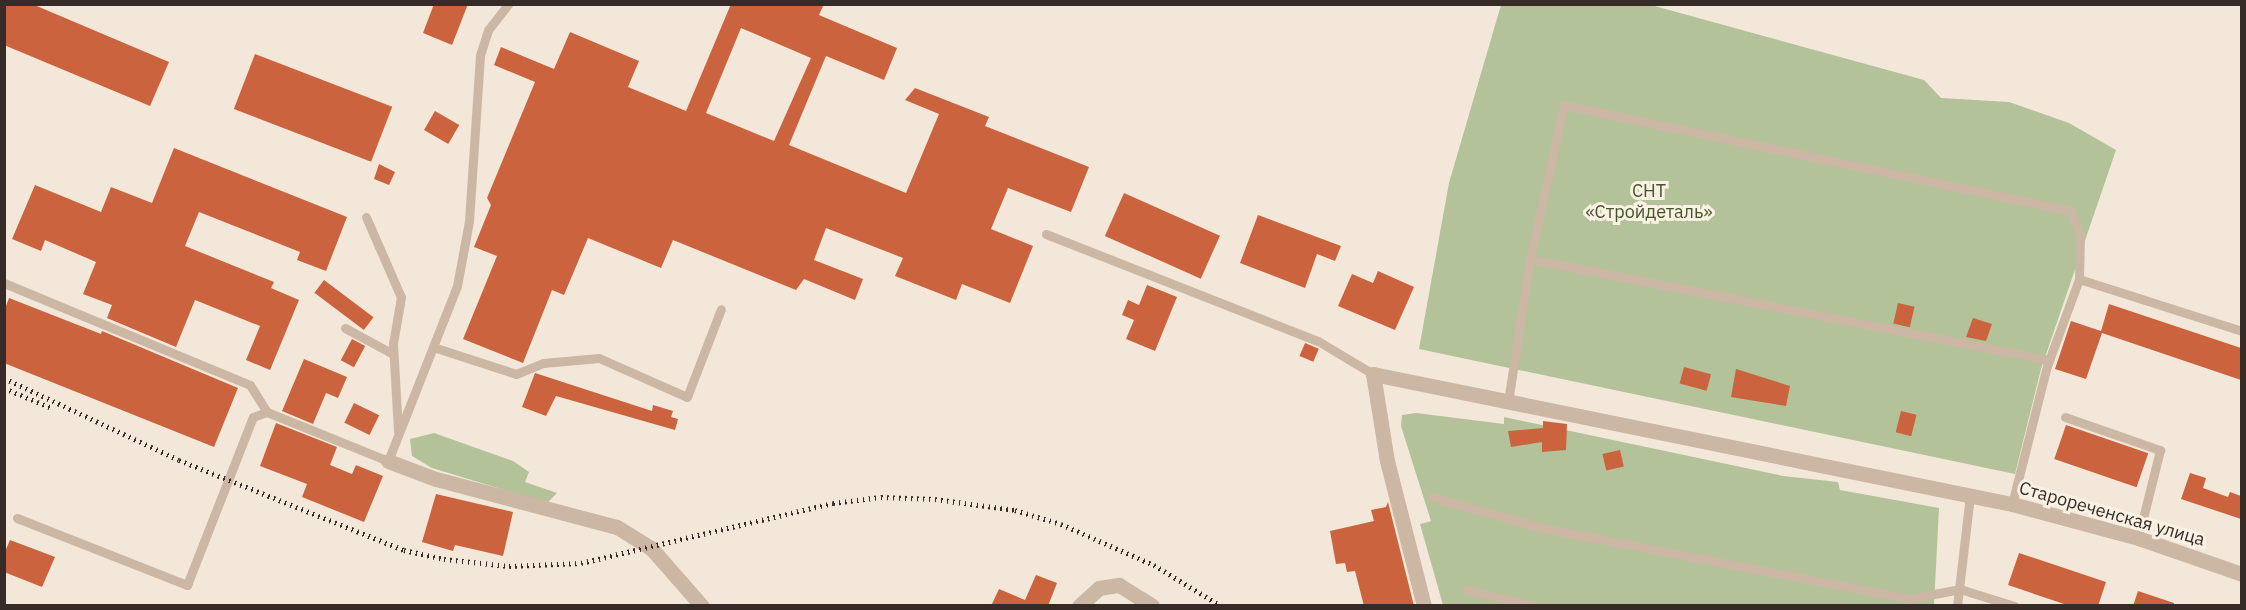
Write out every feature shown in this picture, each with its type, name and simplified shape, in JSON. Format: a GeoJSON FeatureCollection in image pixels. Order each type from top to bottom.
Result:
{"type":"FeatureCollection","features":[{"type":"Feature","properties":{"kind":"street","name":"Старореченская улица"},"geometry":{"type":"LineString","coordinates":[[1373,374],[2012,504],[2138,538],[2241,574]]}},
{"type":"Feature","properties":{"kind":"street"},"geometry":{"type":"LineString","coordinates":[[1373,374],[1387,461],[1424,606]]}},
{"type":"Feature","properties":{"kind":"street"},"geometry":{"type":"LineString","coordinates":[[388,461],[436,479],[617,527],[651,548],[702,606]]}},
{"type":"Feature","properties":{"kind":"street"},"geometry":{"type":"LineString","coordinates":[[1079,606],[1099,588],[1119,585],[1152,606]]}},
{"type":"Feature","properties":{"kind":"lane"},"geometry":{"type":"LineString","coordinates":[[4,283],[250,385],[267,412],[388,461],[457,286],[469,221],[480,55],[488,30],[508,4]]}},
{"type":"Feature","properties":{"kind":"lane"},"geometry":{"type":"LineString","coordinates":[[1509,402],[1530,258],[1564,105],[2071,211],[2080,235],[2079,279],[2049,360],[2012,504]]}},
{"type":"Feature","properties":{"kind":"lane"},"geometry":{"type":"LineString","coordinates":[[366,217],[402,297],[393,354],[398,436]]}},
{"type":"Feature","properties":{"kind":"lane"},"geometry":{"type":"LineString","coordinates":[[1046,234],[1318,341],[1373,374]]}},
{"type":"Feature","properties":{"kind":"lane"},"geometry":{"type":"LineString","coordinates":[[1530,258],[2049,360]]}},
{"type":"Feature","properties":{"kind":"lane"},"geometry":{"type":"LineString","coordinates":[[2079,279],[2241,331]]}},
{"type":"Feature","properties":{"kind":"lane"},"geometry":{"type":"LineString","coordinates":[[433,347],[516,374],[543,363],[599,358],[687,397],[721,309]]}},
{"type":"Feature","properties":{"kind":"lane"},"geometry":{"type":"LineString","coordinates":[[345,328],[393,354]]}},
{"type":"Feature","properties":{"kind":"lane"},"geometry":{"type":"LineString","coordinates":[[17,518],[187,585],[253,417],[267,412]]}},
{"type":"Feature","properties":{"kind":"lane"},"geometry":{"type":"LineString","coordinates":[[2065,417],[2160,450],[2138,538]]}},
{"type":"Feature","properties":{"kind":"lane"},"geometry":{"type":"LineString","coordinates":[[1957,606],[1970,496]]}},
{"type":"Feature","properties":{"kind":"lane"},"geometry":{"type":"LineString","coordinates":[[1432,497],[1542,528],[1909,599],[1960,589],[2014,606]]}},
{"type":"Feature","properties":{"kind":"lane"},"geometry":{"type":"LineString","coordinates":[[1467,590],[1534,606]]}},
{"type":"Feature","properties":{"kind":"green space","name":"СНТ «Стройдеталь»"},"geometry":{"type":"Polygon","coordinates":[[[1501,5],[1651,5],[1924,80],[1941,98],[2009,102],[2069,123],[2116,150],[2041,369],[2015,474],[1419,349],[1449,183],[1501,5]]]}},
{"type":"Feature","properties":{"kind":"green space"},"geometry":{"type":"Polygon","coordinates":[[[1416,413],[1504,424],[1504,417],[1783,476],[1838,482],[1840,490],[1939,508],[1934,605],[1443,605],[1420,524],[1431,521],[1401,426],[1402,415],[1416,413]]]}},
{"type":"Feature","properties":{"kind":"green space"},"geometry":{"type":"Polygon","coordinates":[[[434,433],[513,461],[529,472],[525,482],[557,493],[547,503],[432,468],[412,456],[410,439],[434,433]]]}},
{"type":"Feature","properties":{"kind":"building"},"geometry":{"type":"Polygon","coordinates":[[[4,4],[32,4],[169,62],[150,106],[4,45],[4,4]]]}},
{"type":"Feature","properties":{"kind":"building"},"geometry":{"type":"Polygon","coordinates":[[[434,4],[468,4],[452,45],[423,33],[434,4]]]}},
{"type":"Feature","properties":{"kind":"building"},"geometry":{"type":"Polygon","coordinates":[[[731,4],[824,4],[819,15],[897,48],[884,80],[826,56],[789,145],[906,193],[939,114],[905,100],[915,88],[989,117],[985,126],[1089,167],[1071,212],[1008,188],[991,229],[1033,246],[1010,303],[962,284],[956,300],[895,276],[903,258],[826,228],[814,260],[863,279],[855,300],[804,279],[796,290],[673,240],[661,268],[588,238],[564,295],[552,290],[523,363],[463,339],[497,256],[474,247],[491,205],[487,198],[535,82],[494,65],[501,47],[554,69],[570,32],[639,61],[628,87],[686,111],[731,4]],[[741,28],[706,113],[774,141],[811,58],[741,28]]]}},
{"type":"Feature","properties":{"kind":"building"},"geometry":{"type":"Polygon","coordinates":[[[255,54],[392,107],[371,162],[234,109],[255,54]]]}},
{"type":"Feature","properties":{"kind":"building"},"geometry":{"type":"Polygon","coordinates":[[[435,111],[459,125],[448,144],[424,130],[435,111]]]}},
{"type":"Feature","properties":{"kind":"building"},"geometry":{"type":"Polygon","coordinates":[[[174,148],[347,217],[326,271],[297,260],[300,252],[199,212],[185,246],[274,282],[271,288],[299,300],[270,370],[246,360],[260,326],[195,300],[176,347],[107,318],[112,305],[83,294],[96,262],[45,240],[41,251],[12,239],[35,185],[101,212],[111,187],[152,203],[174,148]]]}},
{"type":"Feature","properties":{"kind":"building"},"geometry":{"type":"Polygon","coordinates":[[[379,164],[395,172],[389,185],[374,179],[379,164]]]}},
{"type":"Feature","properties":{"kind":"building"},"geometry":{"type":"Polygon","coordinates":[[[1124,193],[1220,236],[1201,279],[1105,236],[1124,193]]]}},
{"type":"Feature","properties":{"kind":"building"},"geometry":{"type":"Polygon","coordinates":[[[1258,215],[1341,246],[1335,261],[1317,254],[1305,288],[1240,263],[1258,215]]]}},
{"type":"Feature","properties":{"kind":"building"},"geometry":{"type":"Polygon","coordinates":[[[1378,271],[1414,287],[1395,330],[1338,306],[1352,274],[1373,283],[1378,271]]]}},
{"type":"Feature","properties":{"kind":"building"},"geometry":{"type":"Polygon","coordinates":[[[324,280],[374,317],[364,330],[314,293],[324,280]]]}},
{"type":"Feature","properties":{"kind":"building"},"geometry":{"type":"Polygon","coordinates":[[[1147,285],[1177,297],[1155,351],[1126,339],[1134,320],[1122,315],[1128,300],[1139,305],[1147,285]]]}},
{"type":"Feature","properties":{"kind":"building"},"geometry":{"type":"Polygon","coordinates":[[[9,298],[101,334],[102,331],[238,388],[214,447],[4,363],[4,311],[9,298]]]}},
{"type":"Feature","properties":{"kind":"building"},"geometry":{"type":"Polygon","coordinates":[[[1898,303],[1915,307],[1910,327],[1893,323],[1898,303]]]}},
{"type":"Feature","properties":{"kind":"building"},"geometry":{"type":"Polygon","coordinates":[[[2109,304],[2241,348],[2241,380],[2102,333],[2086,379],[2055,369],[2071,321],[2101,331],[2109,304]]]}},
{"type":"Feature","properties":{"kind":"building"},"geometry":{"type":"Polygon","coordinates":[[[1973,318],[1992,324],[1986,341],[1966,337],[1973,318]]]}},
{"type":"Feature","properties":{"kind":"building"},"geometry":{"type":"Polygon","coordinates":[[[352,339],[365,346],[354,367],[341,360],[352,339]]]}},
{"type":"Feature","properties":{"kind":"building"},"geometry":{"type":"Polygon","coordinates":[[[1305,343],[1319,349],[1313,362],[1300,356],[1305,343]]]}},
{"type":"Feature","properties":{"kind":"building"},"geometry":{"type":"Polygon","coordinates":[[[304,359],[347,377],[338,398],[326,393],[313,424],[282,411],[304,359]]]}},
{"type":"Feature","properties":{"kind":"building"},"geometry":{"type":"Polygon","coordinates":[[[1684,367],[1711,374],[1707,391],[1680,383],[1684,367]]]}},
{"type":"Feature","properties":{"kind":"building"},"geometry":{"type":"Polygon","coordinates":[[[1736,369],[1790,386],[1786,406],[1731,397],[1736,369]]]}},
{"type":"Feature","properties":{"kind":"building"},"geometry":{"type":"Polygon","coordinates":[[[535,373],[652,411],[653,405],[673,411],[671,417],[678,419],[675,430],[556,396],[546,416],[522,407],[535,373]]]}},
{"type":"Feature","properties":{"kind":"building"},"geometry":{"type":"Polygon","coordinates":[[[354,403],[379,415],[370,435],[344,423],[354,403]]]}},
{"type":"Feature","properties":{"kind":"building"},"geometry":{"type":"Polygon","coordinates":[[[1901,411],[1917,415],[1911,436],[1896,432],[1901,411]]]}},
{"type":"Feature","properties":{"kind":"building"},"geometry":{"type":"Polygon","coordinates":[[[1543,421],[1567,424],[1566,450],[1542,452],[1542,442],[1511,447],[1508,431],[1543,428],[1543,421]]]}},
{"type":"Feature","properties":{"kind":"building"},"geometry":{"type":"Polygon","coordinates":[[[276,423],[337,447],[330,465],[352,474],[356,465],[383,476],[364,522],[302,497],[307,484],[260,466],[276,423]]]}},
{"type":"Feature","properties":{"kind":"building"},"geometry":{"type":"Polygon","coordinates":[[[2066,425],[2148,453],[2137,487],[2054,459],[2066,425]]]}},
{"type":"Feature","properties":{"kind":"building"},"geometry":{"type":"Polygon","coordinates":[[[1620,450],[1624,467],[1606,471],[1602,454],[1620,450]]]}},
{"type":"Feature","properties":{"kind":"building"},"geometry":{"type":"Polygon","coordinates":[[[2190,473],[2206,478],[2203,488],[2228,497],[2230,492],[2241,496],[2241,519],[2181,499],[2190,473]]]}},
{"type":"Feature","properties":{"kind":"building"},"geometry":{"type":"Polygon","coordinates":[[[436,494],[513,512],[503,556],[455,545],[453,551],[422,542],[436,494]]]}},
{"type":"Feature","properties":{"kind":"building"},"geometry":{"type":"Polygon","coordinates":[[[1388,502],[1414,606],[1364,606],[1355,571],[1347,572],[1345,563],[1336,564],[1330,531],[1374,521],[1371,510],[1386,507],[1388,502]]]}},
{"type":"Feature","properties":{"kind":"building"},"geometry":{"type":"Polygon","coordinates":[[[10,540],[55,557],[42,587],[4,572],[4,554],[10,540]]]}},
{"type":"Feature","properties":{"kind":"building"},"geometry":{"type":"Polygon","coordinates":[[[2019,553],[2106,582],[2098,606],[2070,606],[2008,585],[2019,553]]]}},
{"type":"Feature","properties":{"kind":"building"},"geometry":{"type":"Polygon","coordinates":[[[1036,575],[1057,583],[1048,606],[991,606],[999,589],[1025,600],[1036,575]]]}},
{"type":"Feature","properties":{"kind":"building"},"geometry":{"type":"Polygon","coordinates":[[[2138,591],[2174,603],[2174,606],[2133,606],[2138,591]]]}},
{"type":"Feature","properties":{"kind":"railway"},"geometry":{"type":"LineString","coordinates":[[4,378],[179,460],[404,550],[444,559],[509,566],[581,563],[833,503],[881,497],[935,499],[1015,510],[1061,524],[1154,565],[1221,606]]}},
{"type":"Feature","properties":{"kind":"railway"},"geometry":{"type":"LineString","coordinates":[[4,388],[52,408]]}}]}
